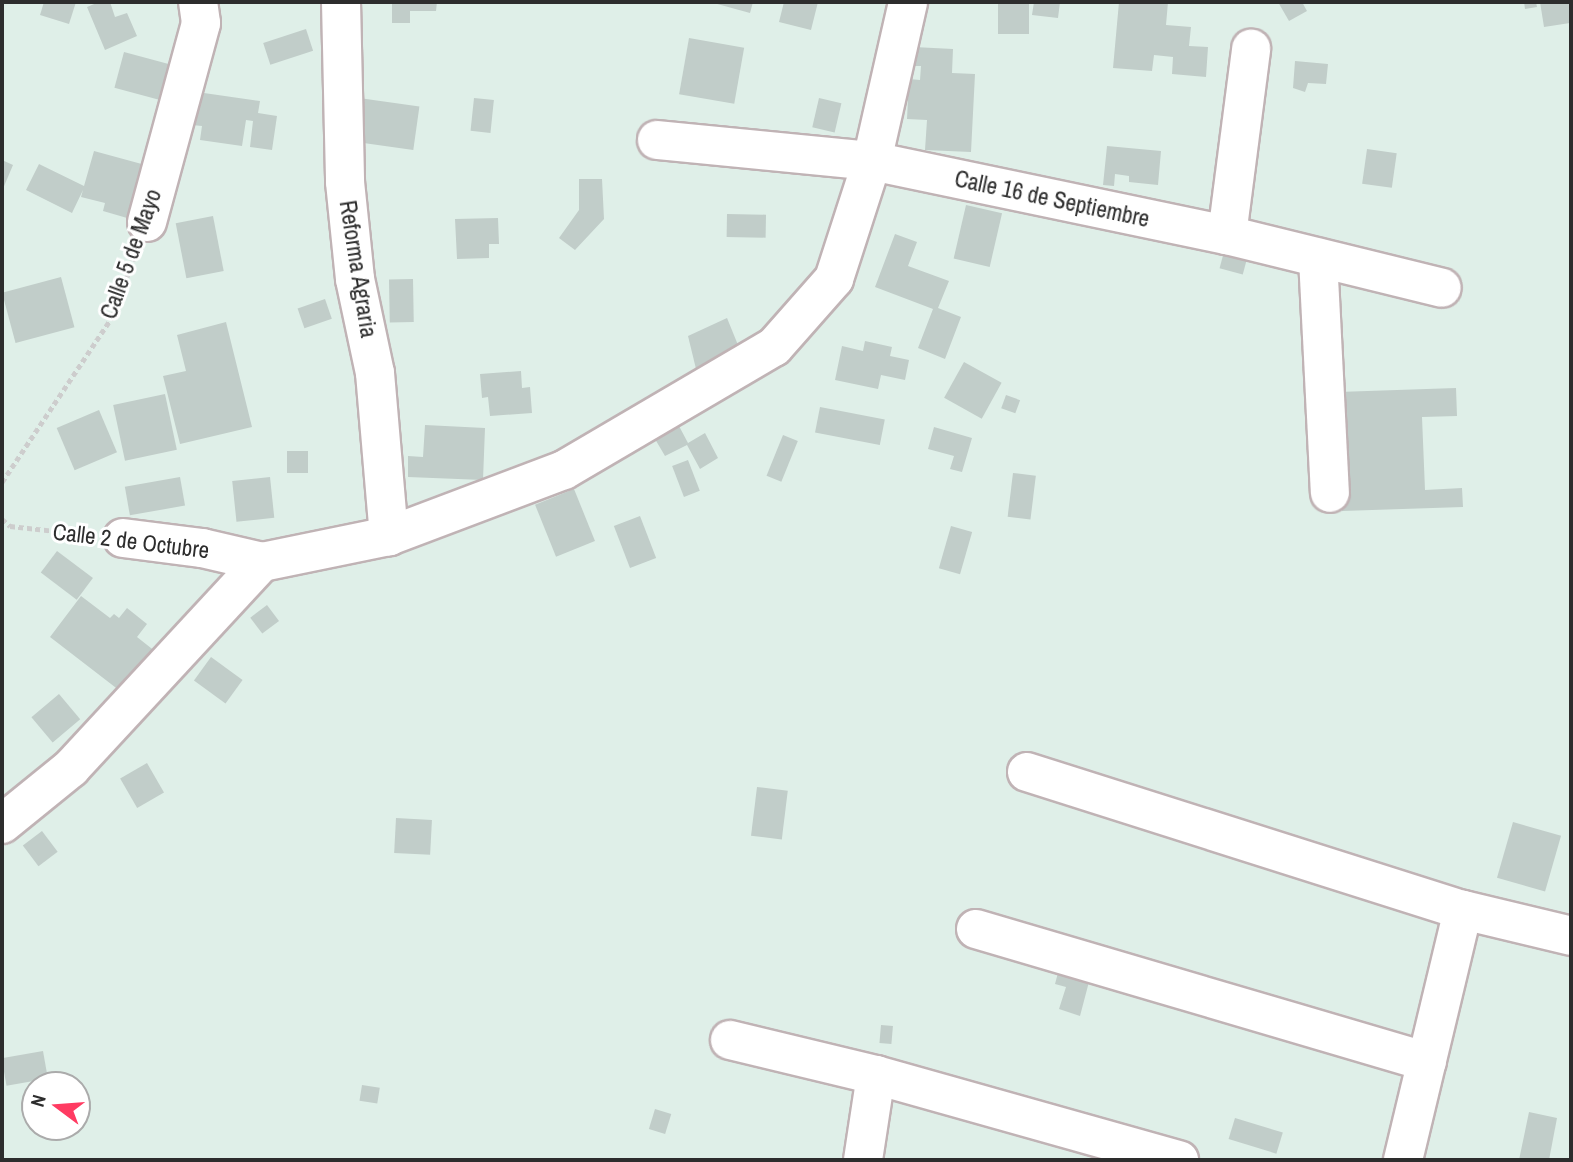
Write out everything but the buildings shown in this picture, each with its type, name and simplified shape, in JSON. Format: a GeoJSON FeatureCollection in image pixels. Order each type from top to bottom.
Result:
{"type":"FeatureCollection","features":[{"type":"Feature","properties":{"kind":"street","name":"Calle 5 de Mayo"},"geometry":{"type":"LineString","coordinates":[[146,222],[201,23],[198,2]]}},
{"type":"Feature","properties":{"kind":"street","name":"Reforma Agraria"},"geometry":{"type":"LineString","coordinates":[[341,2],[345,181],[355,279],[375,373],[389,536]]}},
{"type":"Feature","properties":{"kind":"street"},"geometry":{"type":"LineString","coordinates":[[2,824],[71,768],[262,562],[389,536],[564,470],[774,347],[835,279],[872,161],[908,2]]}},
{"type":"Feature","properties":{"kind":"street"},"geometry":{"type":"LineString","coordinates":[[1227,235],[1251,49]]}},
{"type":"Feature","properties":{"kind":"street","name":"Calle 16 de Septiembre"},"geometry":{"type":"LineString","coordinates":[[657,140],[872,161],[1227,235],[1442,288]]}},
{"type":"Feature","properties":{"kind":"street"},"geometry":{"type":"LineString","coordinates":[[1318,258],[1330,493]]}},
{"type":"Feature","properties":{"kind":"street","name":"Calle 2 de Octubre"},"geometry":{"type":"LineString","coordinates":[[123,538],[202,548],[262,562]]}},
{"type":"Feature","properties":{"kind":"street"},"geometry":{"type":"LineString","coordinates":[[1027,772],[1464,910],[1571,936]]}},
{"type":"Feature","properties":{"kind":"street"},"geometry":{"type":"LineString","coordinates":[[1403,1160],[1464,910]]}},
{"type":"Feature","properties":{"kind":"street"},"geometry":{"type":"LineString","coordinates":[[976,929],[1427,1062]]}},
{"type":"Feature","properties":{"kind":"street"},"geometry":{"type":"LineString","coordinates":[[730,1040],[876,1075],[1179,1160]]}},
{"type":"Feature","properties":{"kind":"street"},"geometry":{"type":"LineString","coordinates":[[863,1160],[876,1075]]}},
{"type":"Feature","properties":{"kind":"path","name":"Calle 5 de Mayo"},"geometry":{"type":"LineString","coordinates":[[2,482],[112,317],[146,222]]}},
{"type":"Feature","properties":{"kind":"path","name":"Calle 2 de Octubre"},"geometry":{"type":"LineString","coordinates":[[2,519],[10,526],[123,538]]}}]}
